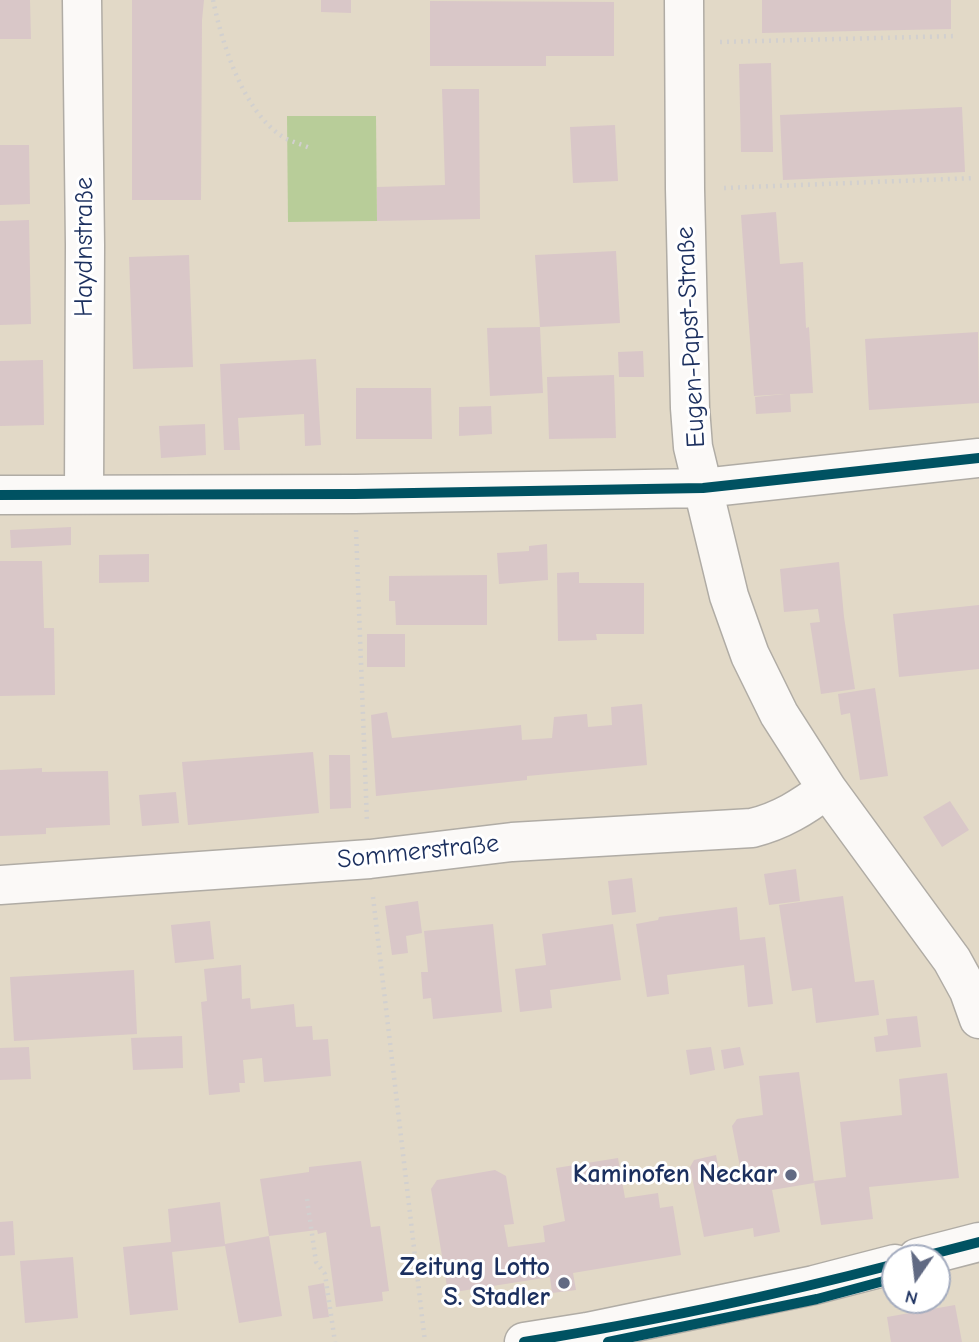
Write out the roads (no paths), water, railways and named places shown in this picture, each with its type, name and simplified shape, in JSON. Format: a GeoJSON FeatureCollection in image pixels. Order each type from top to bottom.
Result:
{"type":"FeatureCollection","features":[{"type":"Feature","properties":{"kind":"street","name":"Haydnstraße"},"geometry":{"type":"LineString","coordinates":[[82,0],[84,494]]}},
{"type":"Feature","properties":{"kind":"street","name":"Eugen-Papst-Straße"},"geometry":{"type":"LineString","coordinates":[[684,0],[685,190],[692,447],[720,566],[750,655],[779,714],[827,789],[952,960],[969,991],[979,1019]]}},
{"type":"Feature","properties":{"kind":"street"},"geometry":{"type":"LineString","coordinates":[[0,495],[355,494],[703,488],[979,458]]}},
{"type":"Feature","properties":{"kind":"street","name":"Sommerstraße"},"geometry":{"type":"LineString","coordinates":[[0,885],[370,859],[512,842],[752,828],[770,824],[798,811],[827,789]]}},
{"type":"Feature","properties":{"kind":"street"},"geometry":{"type":"LineString","coordinates":[[951,1249],[979,1242]]}},
{"type":"Feature","properties":{"kind":"street"},"geometry":{"type":"LineString","coordinates":[[524,1342],[586,1332],[814,1285],[881,1268]]}},
{"type":"Feature","properties":{"kind":"place","name":"Kaminofen Neckar"},"geometry":{"type":"Point","coordinates":[791,1175]}},
{"type":"Feature","properties":{"kind":"place","name":"Zeitung Lotto S. Stadler"},"geometry":{"type":"Point","coordinates":[564,1283]}}]}
